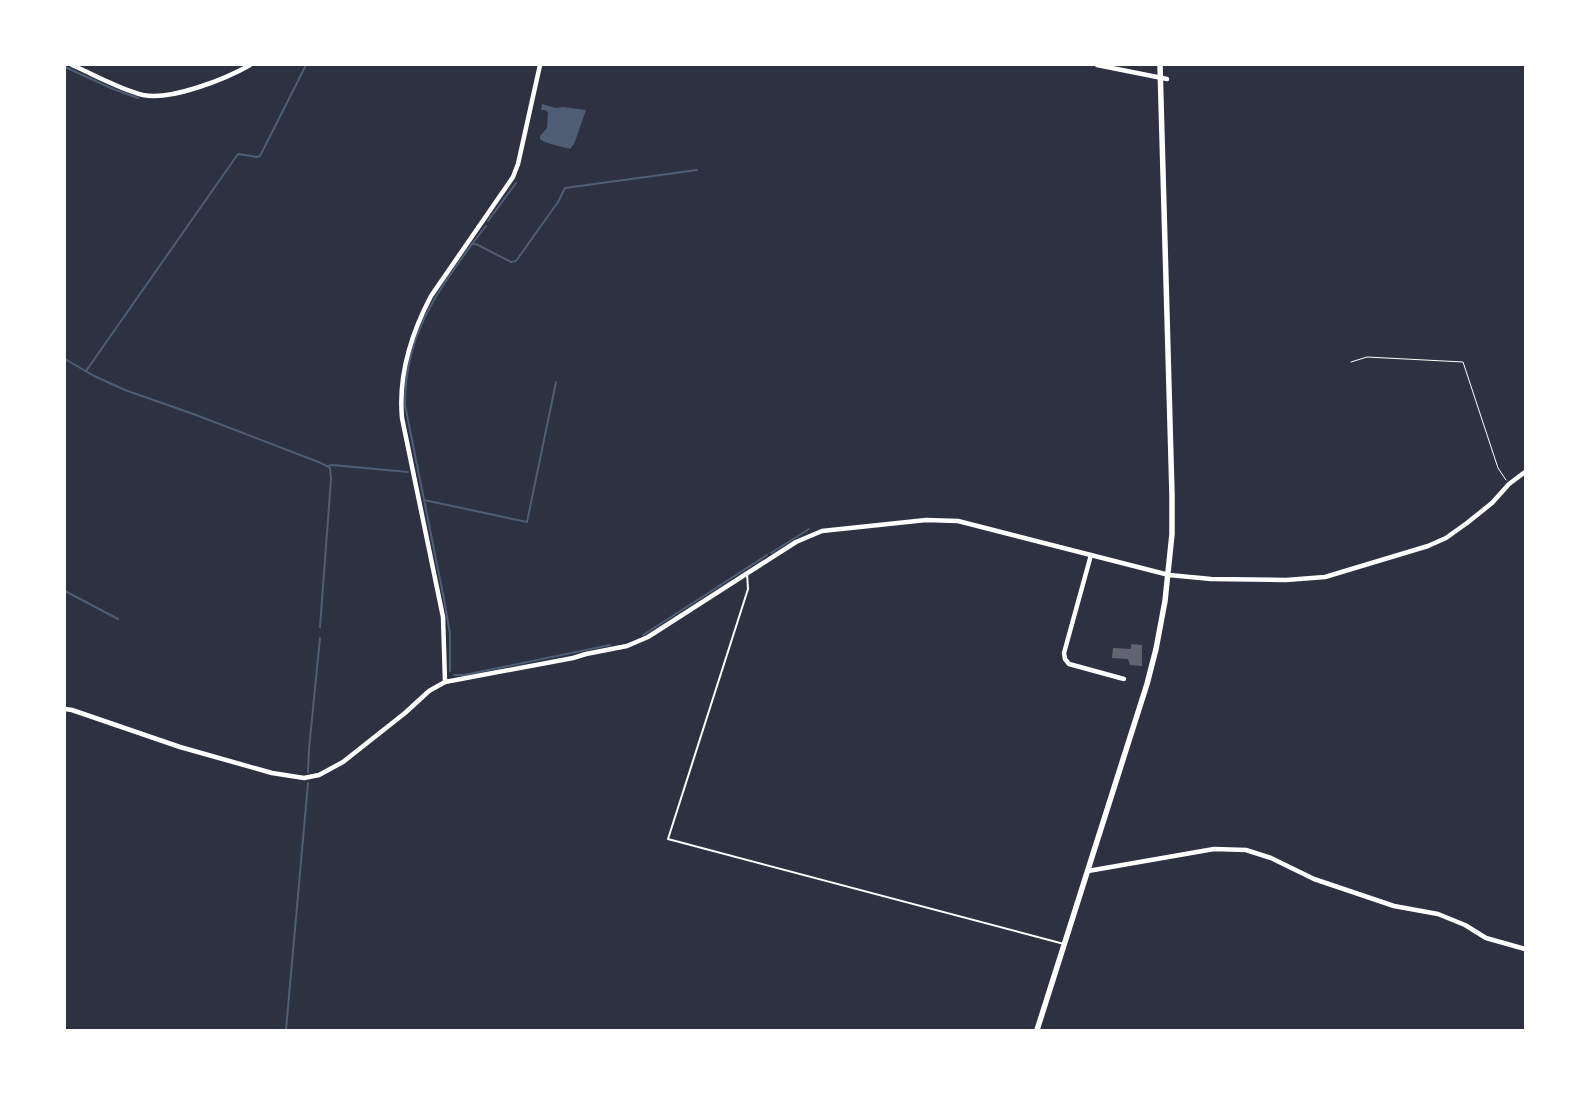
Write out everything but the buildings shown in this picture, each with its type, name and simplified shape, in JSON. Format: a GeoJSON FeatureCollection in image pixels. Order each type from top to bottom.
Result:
{"type":"FeatureCollection","features":[{"type":"Feature","properties":{"kind":"main road"},"geometry":{"type":"LineString","coordinates":[[1037,1030],[1151,671],[1161,627],[1169,575],[1172,495],[1160,65]]}},
{"type":"Feature","properties":{"kind":"street"},"geometry":{"type":"LineString","coordinates":[[72,65],[144,95],[156,96],[198,88],[250,65]]}},
{"type":"Feature","properties":{"kind":"street"},"geometry":{"type":"LineString","coordinates":[[445,682],[443,617],[402,418],[401,388],[403,372],[410,342],[422,312],[431,296],[513,178],[518,164],[540,65]]}},
{"type":"Feature","properties":{"kind":"street"},"geometry":{"type":"LineString","coordinates":[[1097,65],[1167,79]]}},
{"type":"Feature","properties":{"kind":"street"},"geometry":{"type":"LineString","coordinates":[[65,709],[199,752],[272,773],[304,778],[318,775],[343,762],[429,691],[445,682],[511,671],[627,646],[648,637],[796,542],[822,531],[926,520],[958,521],[1169,575],[1211,579],[1286,580],[1325,576],[1342,572],[1428,546],[1446,538],[1467,524],[1492,503],[1509,484],[1525,472]]}},
{"type":"Feature","properties":{"kind":"street"},"geometry":{"type":"LineString","coordinates":[[1091,556],[1064,653],[1065,660],[1069,664],[1124,679]]}},
{"type":"Feature","properties":{"kind":"street"},"geometry":{"type":"LineString","coordinates":[[1088,871],[1214,849],[1246,850],[1270,858],[1314,879],[1394,906],[1438,914],[1465,925],[1486,938],[1525,949]]}},
{"type":"Feature","properties":{"kind":"lane"},"geometry":{"type":"LineString","coordinates":[[748,573],[748,589],[668,839],[1064,944]]}},
{"type":"Feature","properties":{"kind":"path"},"geometry":{"type":"LineString","coordinates":[[1351,362],[1367,356],[1463,362],[1498,468],[1509,484]]}},
{"type":"Feature","properties":{"kind":"water"},"geometry":{"type":"Polygon","coordinates":[[[542,104],[556,108],[586,110],[574,144],[570,149],[540,139],[540,136],[547,128],[548,112],[541,110],[542,104]]]}},
{"type":"Feature","properties":{"kind":"waterway"},"geometry":{"type":"LineString","coordinates":[[86,371],[238,154],[260,156],[306,65]]}},
{"type":"Feature","properties":{"kind":"waterway"},"geometry":{"type":"LineString","coordinates":[[65,67],[138,98]]}},
{"type":"Feature","properties":{"kind":"waterway"},"geometry":{"type":"LineString","coordinates":[[450,671],[450,634],[405,405],[406,380],[410,358],[424,318],[472,244],[476,244],[511,262],[516,261],[558,202],[565,188],[697,170]]}},
{"type":"Feature","properties":{"kind":"waterway"},"geometry":{"type":"LineString","coordinates":[[488,221],[516,183]]}},
{"type":"Feature","properties":{"kind":"waterway"},"geometry":{"type":"LineString","coordinates":[[472,244],[486,226]]}},
{"type":"Feature","properties":{"kind":"waterway"},"geometry":{"type":"LineString","coordinates":[[65,359],[94,376],[125,390],[196,415],[330,468],[331,479],[320,627]]}},
{"type":"Feature","properties":{"kind":"waterway"},"geometry":{"type":"LineString","coordinates":[[424,500],[527,522],[556,382]]}},
{"type":"Feature","properties":{"kind":"waterway"},"geometry":{"type":"LineString","coordinates":[[327,466],[408,472]]}},
{"type":"Feature","properties":{"kind":"waterway"},"geometry":{"type":"LineString","coordinates":[[771,553],[809,529]]}},
{"type":"Feature","properties":{"kind":"waterway"},"geometry":{"type":"LineString","coordinates":[[643,635],[767,555]]}},
{"type":"Feature","properties":{"kind":"waterway"},"geometry":{"type":"LineString","coordinates":[[65,591],[118,619]]}},
{"type":"Feature","properties":{"kind":"waterway"},"geometry":{"type":"LineString","coordinates":[[308,772],[320,638]]}},
{"type":"Feature","properties":{"kind":"waterway"},"geometry":{"type":"LineString","coordinates":[[454,675],[464,675],[610,645]]}},
{"type":"Feature","properties":{"kind":"waterway"},"geometry":{"type":"LineString","coordinates":[[286,1030],[308,783]]}}]}
